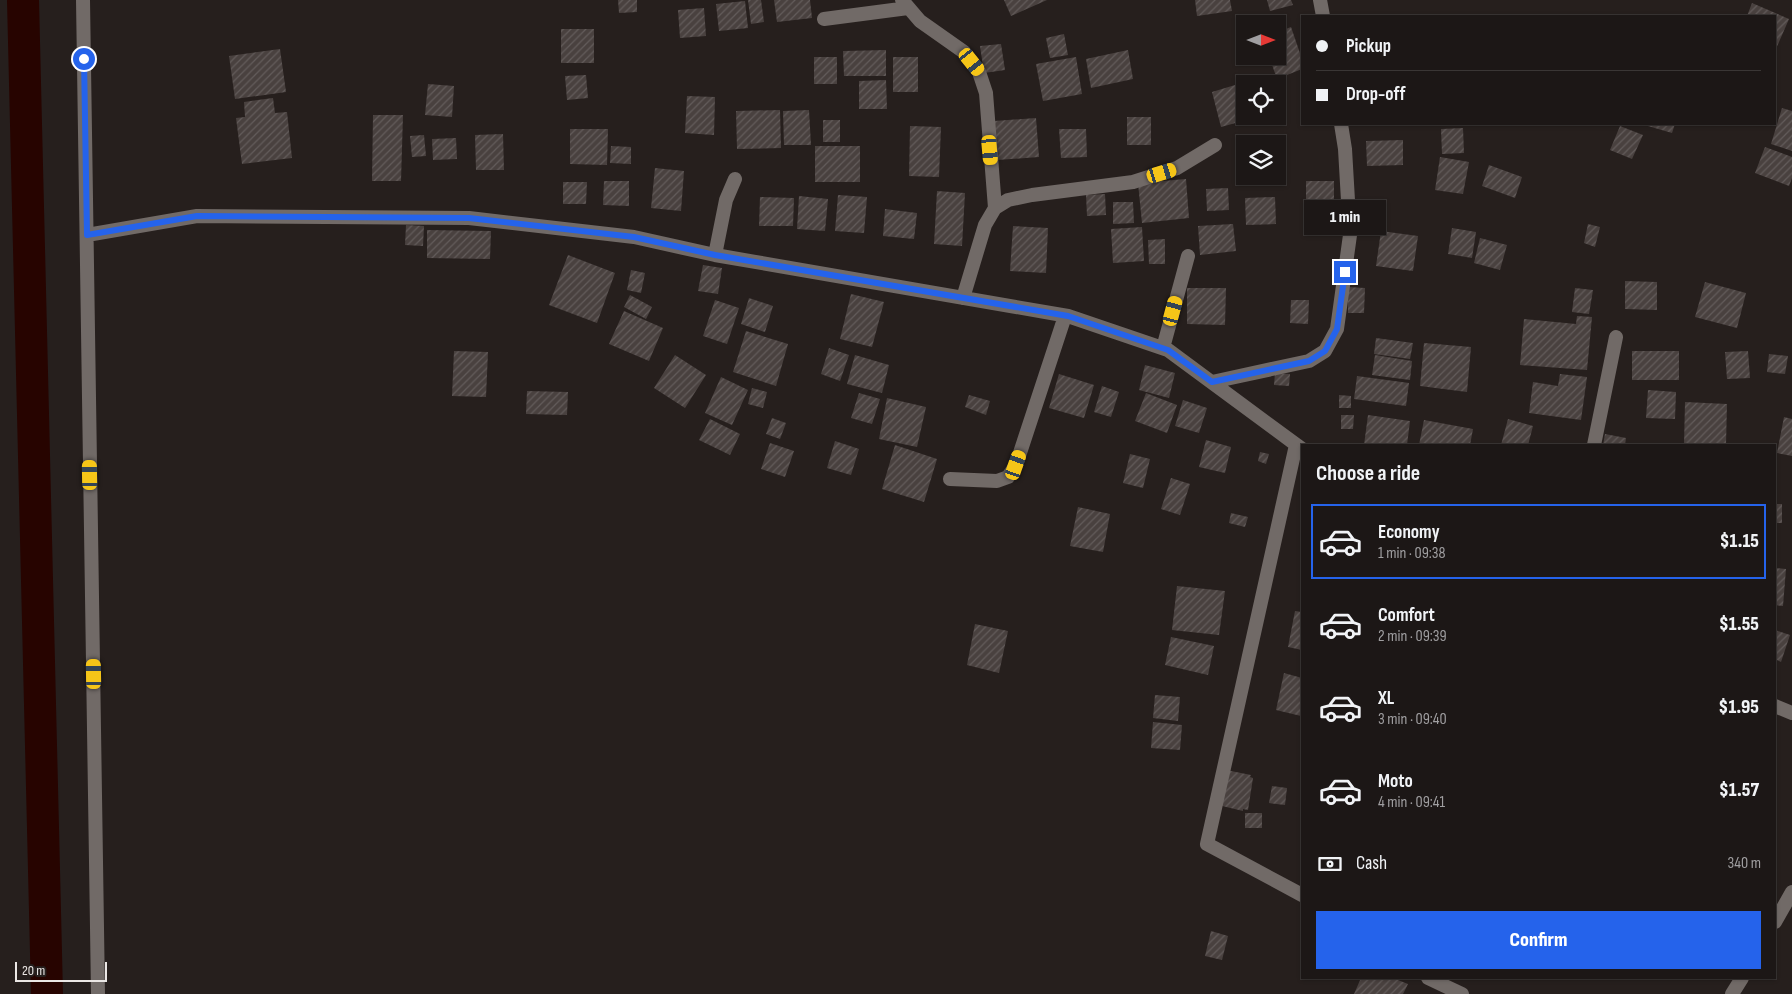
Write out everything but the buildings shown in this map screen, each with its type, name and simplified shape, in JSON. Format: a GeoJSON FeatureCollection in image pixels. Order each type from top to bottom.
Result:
{"type":"FeatureCollection","features":[{"type":"Feature","properties":{"kind":"street"},"geometry":{"type":"LineString","coordinates":[[82,0],[98,994]]}},
{"type":"Feature","properties":{"kind":"street"},"geometry":{"type":"LineString","coordinates":[[1320,0],[1323,15]]}},
{"type":"Feature","properties":{"kind":"street"},"geometry":{"type":"LineString","coordinates":[[824,19],[905,4],[920,21],[964,52],[979,72],[986,93],[995,208]]}},
{"type":"Feature","properties":{"kind":"street"},"geometry":{"type":"LineString","coordinates":[[1212,382],[1309,361],[1325,351],[1337,329],[1350,235],[1342,125]]}},
{"type":"Feature","properties":{"kind":"street"},"geometry":{"type":"LineString","coordinates":[[963,298],[985,225],[995,208],[1008,200],[1032,195],[1134,182],[1177,168],[1215,145]]}},
{"type":"Feature","properties":{"kind":"street"},"geometry":{"type":"LineString","coordinates":[[715,255],[726,200],[735,179]]}},
{"type":"Feature","properties":{"kind":"street"},"geometry":{"type":"LineString","coordinates":[[87,235],[197,216],[469,218],[634,237],[715,255],[1065,316],[1168,350],[1299,447],[1207,844],[1301,893]]}},
{"type":"Feature","properties":{"kind":"street"},"geometry":{"type":"LineString","coordinates":[[1163,348],[1188,256]]}},
{"type":"Feature","properties":{"kind":"street"},"geometry":{"type":"LineString","coordinates":[[950,479],[997,481],[1008,477],[1016,465],[1065,316]]}},
{"type":"Feature","properties":{"kind":"street"},"geometry":{"type":"LineString","coordinates":[[1594,444],[1616,337]]}},
{"type":"Feature","properties":{"kind":"street"},"geometry":{"type":"LineString","coordinates":[[1776,706],[1792,713]]}},
{"type":"Feature","properties":{"kind":"street"},"geometry":{"type":"LineString","coordinates":[[1776,920],[1792,892]]}},
{"type":"Feature","properties":{"kind":"street"},"geometry":{"type":"LineString","coordinates":[[1430,979],[1462,994]]}},
{"type":"Feature","properties":{"kind":"street"},"geometry":{"type":"LineString","coordinates":[[1732,994],[1741,979]]}},
{"type":"Feature","properties":{"kind":"waterway"},"geometry":{"type":"LineString","coordinates":[[23,0],[47,994]]}},
{"type":"Feature","properties":{"kind":"route"},"geometry":{"type":"LineString","coordinates":[[84,59],[87,235],[197,216],[469,218],[634,237],[715,255],[1068,316],[1168,350],[1212,382],[1309,361],[1325,351],[1337,329],[1345,272]]}}]}
